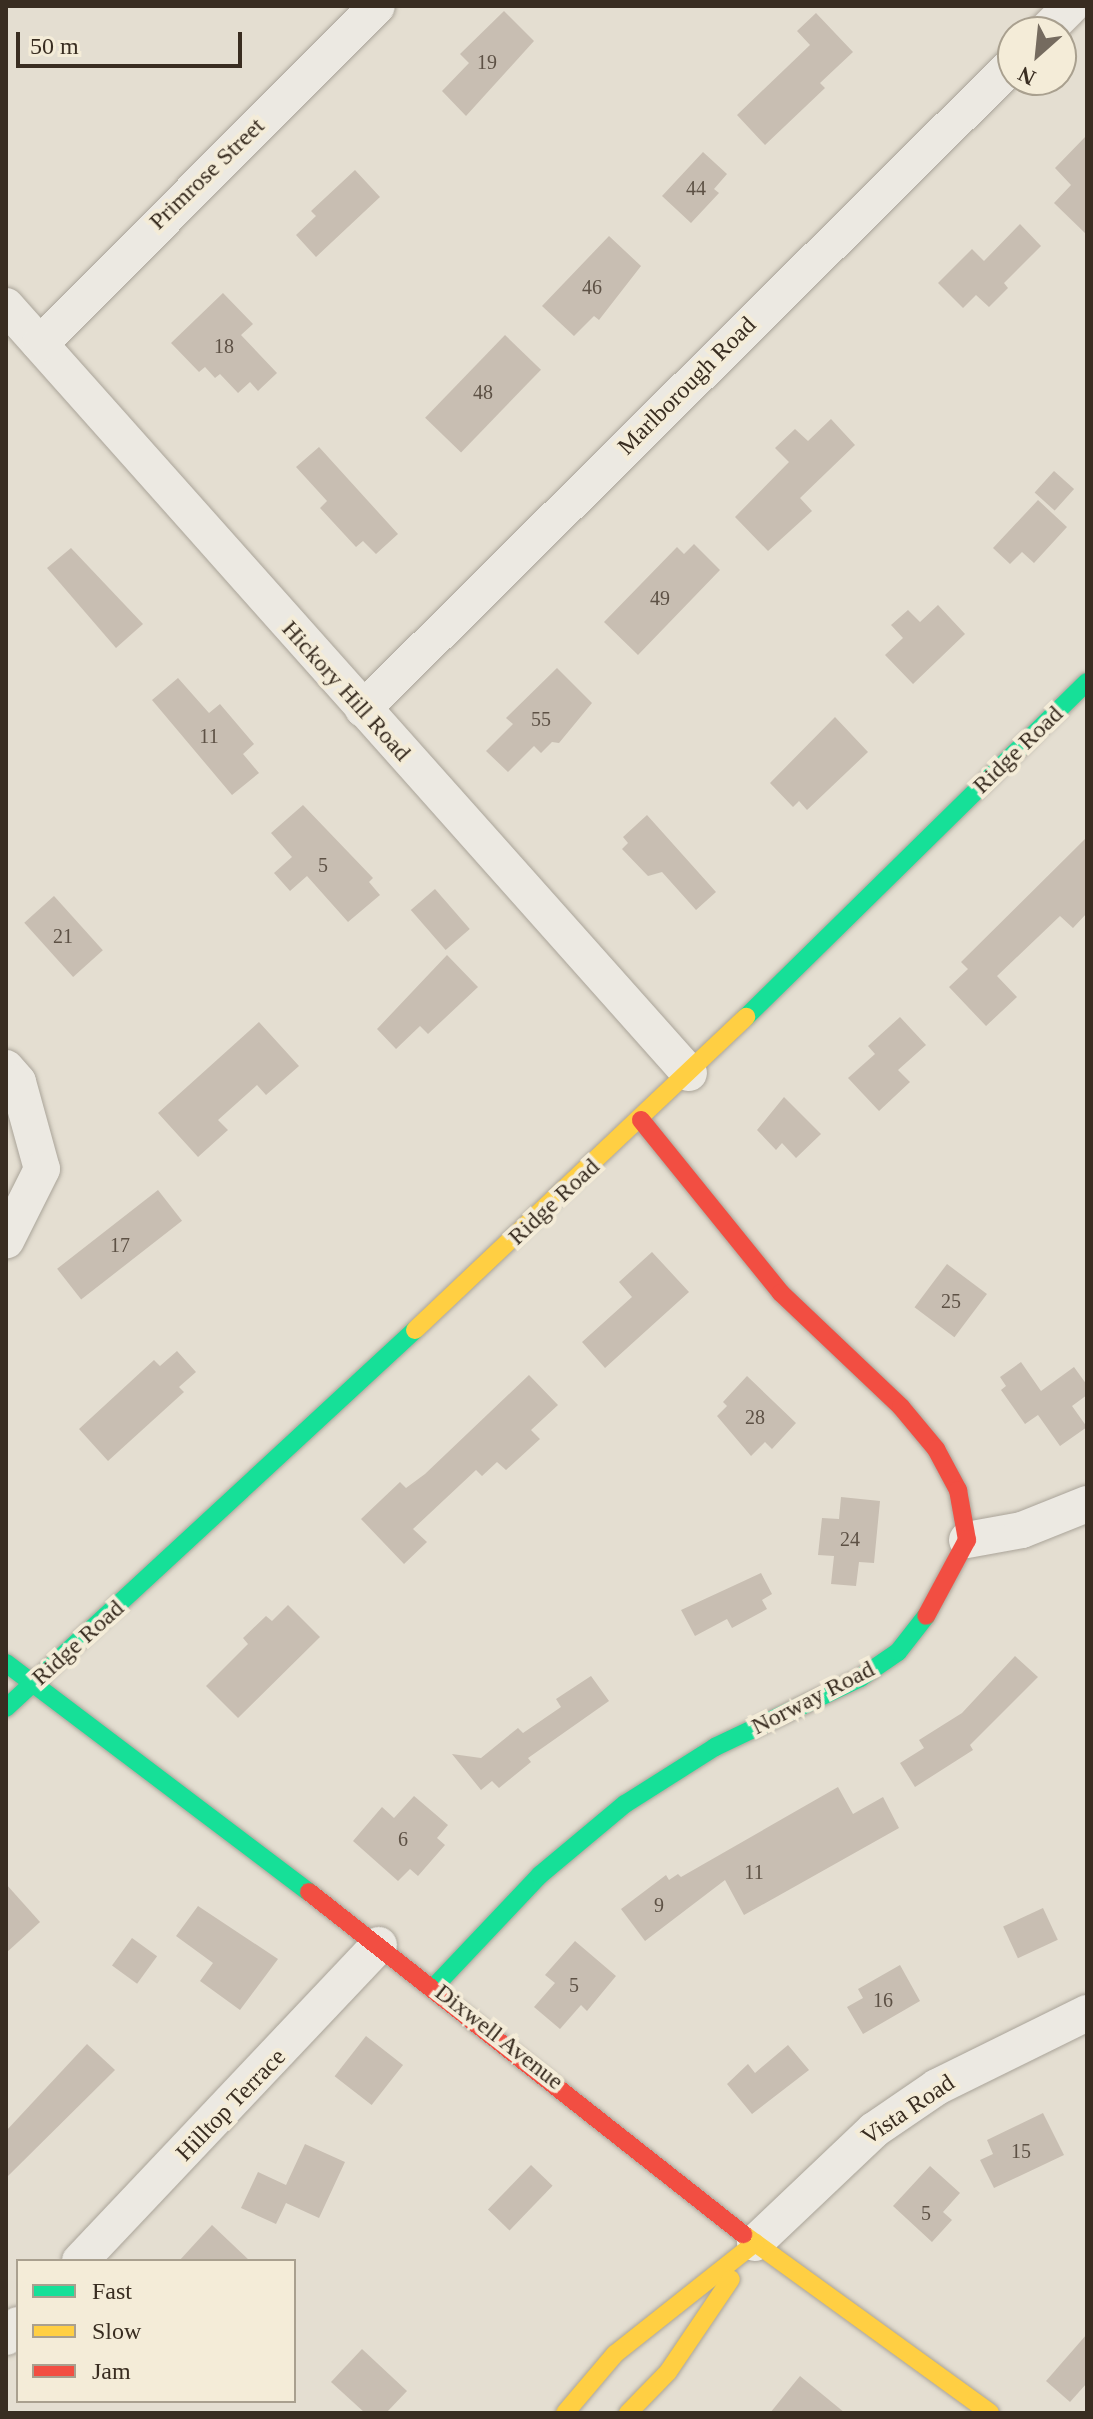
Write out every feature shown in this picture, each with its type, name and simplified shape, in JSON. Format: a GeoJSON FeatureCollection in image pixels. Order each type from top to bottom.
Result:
{"type":"FeatureCollection","features":[{"type":"Feature","properties":{"kind":"main road","name":"Ridge Road"},"geometry":{"type":"LineString","coordinates":[[6,1708],[641,1120],[1087,682]]}},
{"type":"Feature","properties":{"kind":"main road"},"geometry":{"type":"LineString","coordinates":[[641,1120],[781,1293],[901,1407],[936,1449],[958,1490],[967,1540]]}},
{"type":"Feature","properties":{"kind":"main road","name":"Norway Road"},"geometry":{"type":"LineString","coordinates":[[434,1987],[540,1875],[625,1804],[715,1747],[860,1678],[898,1652],[936,1604],[967,1540]]}},
{"type":"Feature","properties":{"kind":"main road","name":"Dixwell Avenue"},"geometry":{"type":"LineString","coordinates":[[6,1663],[434,1987],[755,2243],[990,2413]]}},
{"type":"Feature","properties":{"kind":"main road"},"geometry":{"type":"LineString","coordinates":[[565,2413],[615,2354],[755,2243]]}},
{"type":"Feature","properties":{"kind":"main road"},"geometry":{"type":"LineString","coordinates":[[628,2413],[668,2372],[755,2243]]}},
{"type":"Feature","properties":{"kind":"street","name":"Primrose Street"},"geometry":{"type":"LineString","coordinates":[[40,344],[377,6]]}},
{"type":"Feature","properties":{"kind":"street","name":"Marlborough Road"},"geometry":{"type":"LineString","coordinates":[[363,709],[997,80]]}},
{"type":"Feature","properties":{"kind":"street","name":"Hickory Hill Road"},"geometry":{"type":"LineString","coordinates":[[6,306],[689,1073]]}},
{"type":"Feature","properties":{"kind":"street"},"geometry":{"type":"LineString","coordinates":[[6,1068],[18,1082],[42,1169],[6,1241]]}},
{"type":"Feature","properties":{"kind":"street"},"geometry":{"type":"LineString","coordinates":[[967,1540],[1022,1530],[1087,1504]]}},
{"type":"Feature","properties":{"kind":"street","name":"Hilltop Terrace"},"geometry":{"type":"LineString","coordinates":[[82,2259],[379,1945]]}},
{"type":"Feature","properties":{"kind":"street","name":"Vista Road"},"geometry":{"type":"LineString","coordinates":[[755,2243],[874,2130],[937,2087],[1087,2013]]}},
{"type":"Feature","properties":{"kind":"building"},"geometry":{"type":"Polygon","coordinates":[[[504,11],[534,41],[466,116],[442,91],[469,63],[460,54],[504,11]]]}},
{"type":"Feature","properties":{"kind":"building"},"geometry":{"type":"Polygon","coordinates":[[[816,13],[853,52],[820,83],[825,88],[765,145],[737,115],[810,45],[797,31],[816,13]]]}},
{"type":"Feature","properties":{"kind":"building"},"geometry":{"type":"Polygon","coordinates":[[[1087,135],[1087,235],[1054,203],[1071,185],[1055,168],[1087,135]]]}},
{"type":"Feature","properties":{"kind":"building"},"geometry":{"type":"Polygon","coordinates":[[[703,152],[727,174],[714,189],[719,193],[691,223],[662,196],[703,152]]]}},
{"type":"Feature","properties":{"kind":"building"},"geometry":{"type":"Polygon","coordinates":[[[355,170],[380,197],[316,257],[296,235],[316,216],[311,211],[355,170]]]}},
{"type":"Feature","properties":{"kind":"building"},"geometry":{"type":"Polygon","coordinates":[[[1020,224],[1041,246],[1004,283],[1008,288],[989,307],[976,295],[963,308],[938,283],[972,249],[984,261],[1020,224]]]}},
{"type":"Feature","properties":{"kind":"building"},"geometry":{"type":"Polygon","coordinates":[[[609,236],[641,266],[599,320],[594,316],[574,336],[542,306],[609,236]]]}},
{"type":"Feature","properties":{"kind":"building"},"geometry":{"type":"Polygon","coordinates":[[[223,293],[253,324],[241,335],[277,373],[258,391],[250,382],[238,393],[220,374],[215,378],[205,367],[199,372],[171,343],[223,293]]]}},
{"type":"Feature","properties":{"kind":"building"},"geometry":{"type":"Polygon","coordinates":[[[505,335],[541,370],[461,452],[425,418],[505,335]]]}},
{"type":"Feature","properties":{"kind":"building"},"geometry":{"type":"Polygon","coordinates":[[[831,419],[855,445],[800,498],[812,511],[768,551],[735,517],[789,462],[775,448],[795,429],[808,441],[831,419]]]}},
{"type":"Feature","properties":{"kind":"building"},"geometry":{"type":"Polygon","coordinates":[[[319,447],[398,534],[376,554],[363,541],[356,547],[320,508],[327,501],[296,467],[319,447]]]}},
{"type":"Feature","properties":{"kind":"building"},"geometry":{"type":"Polygon","coordinates":[[[1054,471],[1074,489],[1055,511],[1035,493],[1054,471]]]}},
{"type":"Feature","properties":{"kind":"building"},"geometry":{"type":"Polygon","coordinates":[[[1038,500],[1067,527],[1034,563],[1022,552],[1010,564],[993,548],[1038,500]]]}},
{"type":"Feature","properties":{"kind":"building"},"geometry":{"type":"Polygon","coordinates":[[[694,544],[720,570],[638,655],[604,622],[677,547],[684,554],[694,544]]]}},
{"type":"Feature","properties":{"kind":"building"},"geometry":{"type":"Polygon","coordinates":[[[71,548],[143,624],[116,648],[47,568],[71,548]]]}},
{"type":"Feature","properties":{"kind":"building"},"geometry":{"type":"Polygon","coordinates":[[[938,605],[965,634],[913,684],[885,655],[903,638],[891,625],[908,610],[920,622],[938,605]]]}},
{"type":"Feature","properties":{"kind":"building"},"geometry":{"type":"Polygon","coordinates":[[[557,668],[592,703],[559,743],[552,742],[541,753],[534,746],[508,772],[486,751],[513,724],[506,718],[557,668]]]}},
{"type":"Feature","properties":{"kind":"building"},"geometry":{"type":"Polygon","coordinates":[[[178,678],[209,713],[220,704],[254,744],[243,754],[259,773],[232,795],[152,700],[178,678]]]}},
{"type":"Feature","properties":{"kind":"building"},"geometry":{"type":"Polygon","coordinates":[[[835,717],[868,752],[807,810],[799,801],[793,807],[770,783],[835,717]]]}},
{"type":"Feature","properties":{"kind":"building"},"geometry":{"type":"Polygon","coordinates":[[[303,805],[373,878],[369,882],[380,895],[348,922],[307,876],[290,891],[274,873],[292,857],[271,833],[303,805]]]}},
{"type":"Feature","properties":{"kind":"building"},"geometry":{"type":"Polygon","coordinates":[[[647,815],[716,892],[696,910],[662,872],[648,876],[622,849],[628,843],[623,837],[647,815]]]}},
{"type":"Feature","properties":{"kind":"building"},"geometry":{"type":"Polygon","coordinates":[[[1087,837],[1087,913],[1073,928],[1060,916],[997,976],[1017,997],[986,1026],[949,987],[968,969],[961,962],[1087,837]]]}},
{"type":"Feature","properties":{"kind":"building"},"geometry":{"type":"Polygon","coordinates":[[[435,889],[470,929],[446,950],[411,910],[435,889]]]}},
{"type":"Feature","properties":{"kind":"building"},"geometry":{"type":"Polygon","coordinates":[[[54,896],[103,950],[73,977],[24,923],[54,896]]]}},
{"type":"Feature","properties":{"kind":"building"},"geometry":{"type":"Polygon","coordinates":[[[447,955],[478,987],[428,1034],[420,1026],[396,1049],[377,1029],[447,955]]]}},
{"type":"Feature","properties":{"kind":"building"},"geometry":{"type":"Polygon","coordinates":[[[900,1017],[926,1045],[898,1070],[910,1082],[879,1111],[848,1078],[875,1054],[868,1046],[900,1017]]]}},
{"type":"Feature","properties":{"kind":"building"},"geometry":{"type":"Polygon","coordinates":[[[259,1022],[299,1066],[266,1095],[257,1085],[218,1120],[228,1130],[198,1157],[158,1113],[259,1022]]]}},
{"type":"Feature","properties":{"kind":"building"},"geometry":{"type":"Polygon","coordinates":[[[784,1097],[821,1134],[796,1158],[782,1143],[776,1150],[757,1130],[784,1097]]]}},
{"type":"Feature","properties":{"kind":"building"},"geometry":{"type":"Polygon","coordinates":[[[158,1190],[182,1221],[81,1300],[57,1269],[158,1190]]]}},
{"type":"Feature","properties":{"kind":"building"},"geometry":{"type":"Polygon","coordinates":[[[652,1252],[689,1292],[605,1368],[582,1342],[632,1297],[619,1282],[652,1252]]]}},
{"type":"Feature","properties":{"kind":"building"},"geometry":{"type":"Polygon","coordinates":[[[947,1264],[987,1294],[954,1337],[915,1307],[947,1264]]]}},
{"type":"Feature","properties":{"kind":"building"},"geometry":{"type":"Polygon","coordinates":[[[177,1351],[196,1372],[179,1387],[184,1392],[108,1461],[79,1429],[154,1360],[160,1366],[177,1351]]]}},
{"type":"Feature","properties":{"kind":"building"},"geometry":{"type":"Polygon","coordinates":[[[1021,1362],[1041,1391],[1074,1367],[1087,1385],[1087,1395],[1072,1406],[1087,1427],[1060,1446],[1038,1415],[1025,1424],[1001,1390],[1006,1386],[1000,1377],[1021,1362]]]}},
{"type":"Feature","properties":{"kind":"building"},"geometry":{"type":"Polygon","coordinates":[[[529,1375],[558,1405],[531,1430],[540,1439],[506,1470],[497,1462],[482,1476],[476,1470],[413,1529],[427,1542],[404,1564],[361,1519],[400,1482],[406,1488],[425,1474],[529,1375]]]}},
{"type":"Feature","properties":{"kind":"building"},"geometry":{"type":"Polygon","coordinates":[[[747,1376],[796,1423],[772,1449],[765,1442],[751,1456],[717,1416],[727,1406],[723,1402],[747,1376]]]}},
{"type":"Feature","properties":{"kind":"building"},"geometry":{"type":"Polygon","coordinates":[[[841,1497],[880,1501],[874,1563],[859,1562],[856,1586],[831,1584],[834,1556],[818,1555],[822,1518],[839,1519],[841,1497]]]}},
{"type":"Feature","properties":{"kind":"building"},"geometry":{"type":"Polygon","coordinates":[[[761,1573],[772,1594],[762,1600],[767,1609],[732,1628],[727,1619],[695,1636],[681,1610],[761,1573]]]}},
{"type":"Feature","properties":{"kind":"building"},"geometry":{"type":"Polygon","coordinates":[[[288,1605],[320,1637],[238,1718],[206,1686],[248,1644],[243,1638],[266,1616],[272,1621],[288,1605]]]}},
{"type":"Feature","properties":{"kind":"building"},"geometry":{"type":"Polygon","coordinates":[[[1015,1656],[1038,1677],[970,1745],[973,1750],[915,1787],[900,1763],[924,1748],[919,1740],[962,1713],[1015,1656]]]}},
{"type":"Feature","properties":{"kind":"building"},"geometry":{"type":"Polygon","coordinates":[[[591,1676],[609,1701],[528,1758],[531,1762],[499,1788],[492,1781],[481,1790],[452,1754],[481,1758],[518,1728],[523,1733],[561,1707],[556,1699],[591,1676]]]}},
{"type":"Feature","properties":{"kind":"building"},"geometry":{"type":"Polygon","coordinates":[[[838,1787],[853,1814],[883,1797],[899,1828],[744,1915],[725,1880],[645,1941],[621,1909],[666,1875],[669,1880],[678,1874],[681,1877],[838,1787]]]}},
{"type":"Feature","properties":{"kind":"building"},"geometry":{"type":"Polygon","coordinates":[[[414,1796],[448,1825],[437,1838],[445,1845],[418,1876],[410,1869],[398,1881],[353,1841],[382,1807],[394,1818],[414,1796]]]}},
{"type":"Feature","properties":{"kind":"building"},"geometry":{"type":"Polygon","coordinates":[[[6,1884],[40,1922],[6,1953],[6,1884]]]}},
{"type":"Feature","properties":{"kind":"building"},"geometry":{"type":"Polygon","coordinates":[[[198,1906],[278,1959],[240,2010],[200,1981],[213,1963],[176,1936],[198,1906]]]}},
{"type":"Feature","properties":{"kind":"building"},"geometry":{"type":"Polygon","coordinates":[[[1043,1908],[1058,1940],[1018,1958],[1003,1927],[1043,1908]]]}},
{"type":"Feature","properties":{"kind":"building"},"geometry":{"type":"Polygon","coordinates":[[[132,1938],[157,1956],[137,1984],[112,1966],[132,1938]]]}},
{"type":"Feature","properties":{"kind":"building"},"geometry":{"type":"Polygon","coordinates":[[[575,1941],[616,1976],[587,2011],[581,2005],[560,2029],[534,2007],[555,1983],[545,1975],[575,1941]]]}},
{"type":"Feature","properties":{"kind":"building"},"geometry":{"type":"Polygon","coordinates":[[[900,1965],[920,2001],[863,2034],[847,2007],[863,1998],[858,1989],[900,1965]]]}},
{"type":"Feature","properties":{"kind":"building"},"geometry":{"type":"Polygon","coordinates":[[[366,2036],[403,2065],[372,2105],[335,2076],[366,2036]]]}},
{"type":"Feature","properties":{"kind":"building"},"geometry":{"type":"Polygon","coordinates":[[[87,2044],[115,2070],[6,2178],[6,2131],[87,2044]]]}},
{"type":"Feature","properties":{"kind":"building"},"geometry":{"type":"Polygon","coordinates":[[[788,2045],[809,2070],[752,2114],[727,2084],[748,2064],[755,2073],[788,2045]]]}},
{"type":"Feature","properties":{"kind":"building"},"geometry":{"type":"Polygon","coordinates":[[[1043,2113],[1064,2155],[994,2188],[980,2160],[993,2154],[987,2140],[1043,2113]]]}},
{"type":"Feature","properties":{"kind":"building"},"geometry":{"type":"Polygon","coordinates":[[[305,2144],[345,2162],[319,2218],[286,2203],[276,2224],[241,2208],[258,2172],[286,2185],[305,2144]]]}},
{"type":"Feature","properties":{"kind":"building"},"geometry":{"type":"Polygon","coordinates":[[[531,2165],[553,2186],[510,2230],[488,2210],[531,2165]]]}},
{"type":"Feature","properties":{"kind":"building"},"geometry":{"type":"Polygon","coordinates":[[[930,2166],[960,2193],[943,2212],[952,2220],[932,2242],[893,2206],[930,2166]]]}},
{"type":"Feature","properties":{"kind":"building"},"geometry":{"type":"Polygon","coordinates":[[[212,2225],[248,2259],[181,2259],[212,2225]]]}},
{"type":"Feature","properties":{"kind":"building"},"geometry":{"type":"Polygon","coordinates":[[[1087,2334],[1087,2383],[1070,2402],[1046,2381],[1087,2334]]]}},
{"type":"Feature","properties":{"kind":"building"},"geometry":{"type":"Polygon","coordinates":[[[362,2349],[407,2391],[386,2413],[365,2413],[331,2382],[362,2349]]]}},
{"type":"Feature","properties":{"kind":"building"},"geometry":{"type":"Polygon","coordinates":[[[800,2376],[845,2413],[770,2413],[800,2376]]]}},
{"type":"Feature","properties":{"kind":"traffic: fast"},"geometry":{"type":"LineString","coordinates":[[746,1017],[1087,682]]}},
{"type":"Feature","properties":{"kind":"traffic: fast"},"geometry":{"type":"LineString","coordinates":[[6,1708],[415,1330]]}},
{"type":"Feature","properties":{"kind":"traffic: fast"},"geometry":{"type":"LineString","coordinates":[[434,1987],[540,1875],[625,1804],[715,1747],[860,1678],[898,1652],[926,1616]]}},
{"type":"Feature","properties":{"kind":"traffic: fast"},"geometry":{"type":"LineString","coordinates":[[6,1663],[309,1892]]}},
{"type":"Feature","properties":{"kind":"traffic: slow"},"geometry":{"type":"LineString","coordinates":[[415,1330],[746,1017]]}},
{"type":"Feature","properties":{"kind":"traffic: slow"},"geometry":{"type":"LineString","coordinates":[[743,2234],[990,2413]]}},
{"type":"Feature","properties":{"kind":"traffic: slow"},"geometry":{"type":"LineString","coordinates":[[565,2413],[615,2354],[755,2243]]}},
{"type":"Feature","properties":{"kind":"traffic: slow"},"geometry":{"type":"LineString","coordinates":[[628,2413],[668,2372],[731,2279]]}},
{"type":"Feature","properties":{"kind":"traffic: jam"},"geometry":{"type":"LineString","coordinates":[[641,1120],[781,1293],[901,1407],[936,1449],[958,1490],[967,1540],[926,1616]]}},
{"type":"Feature","properties":{"kind":"traffic: jam"},"geometry":{"type":"LineString","coordinates":[[309,1892],[743,2234]]}}]}
